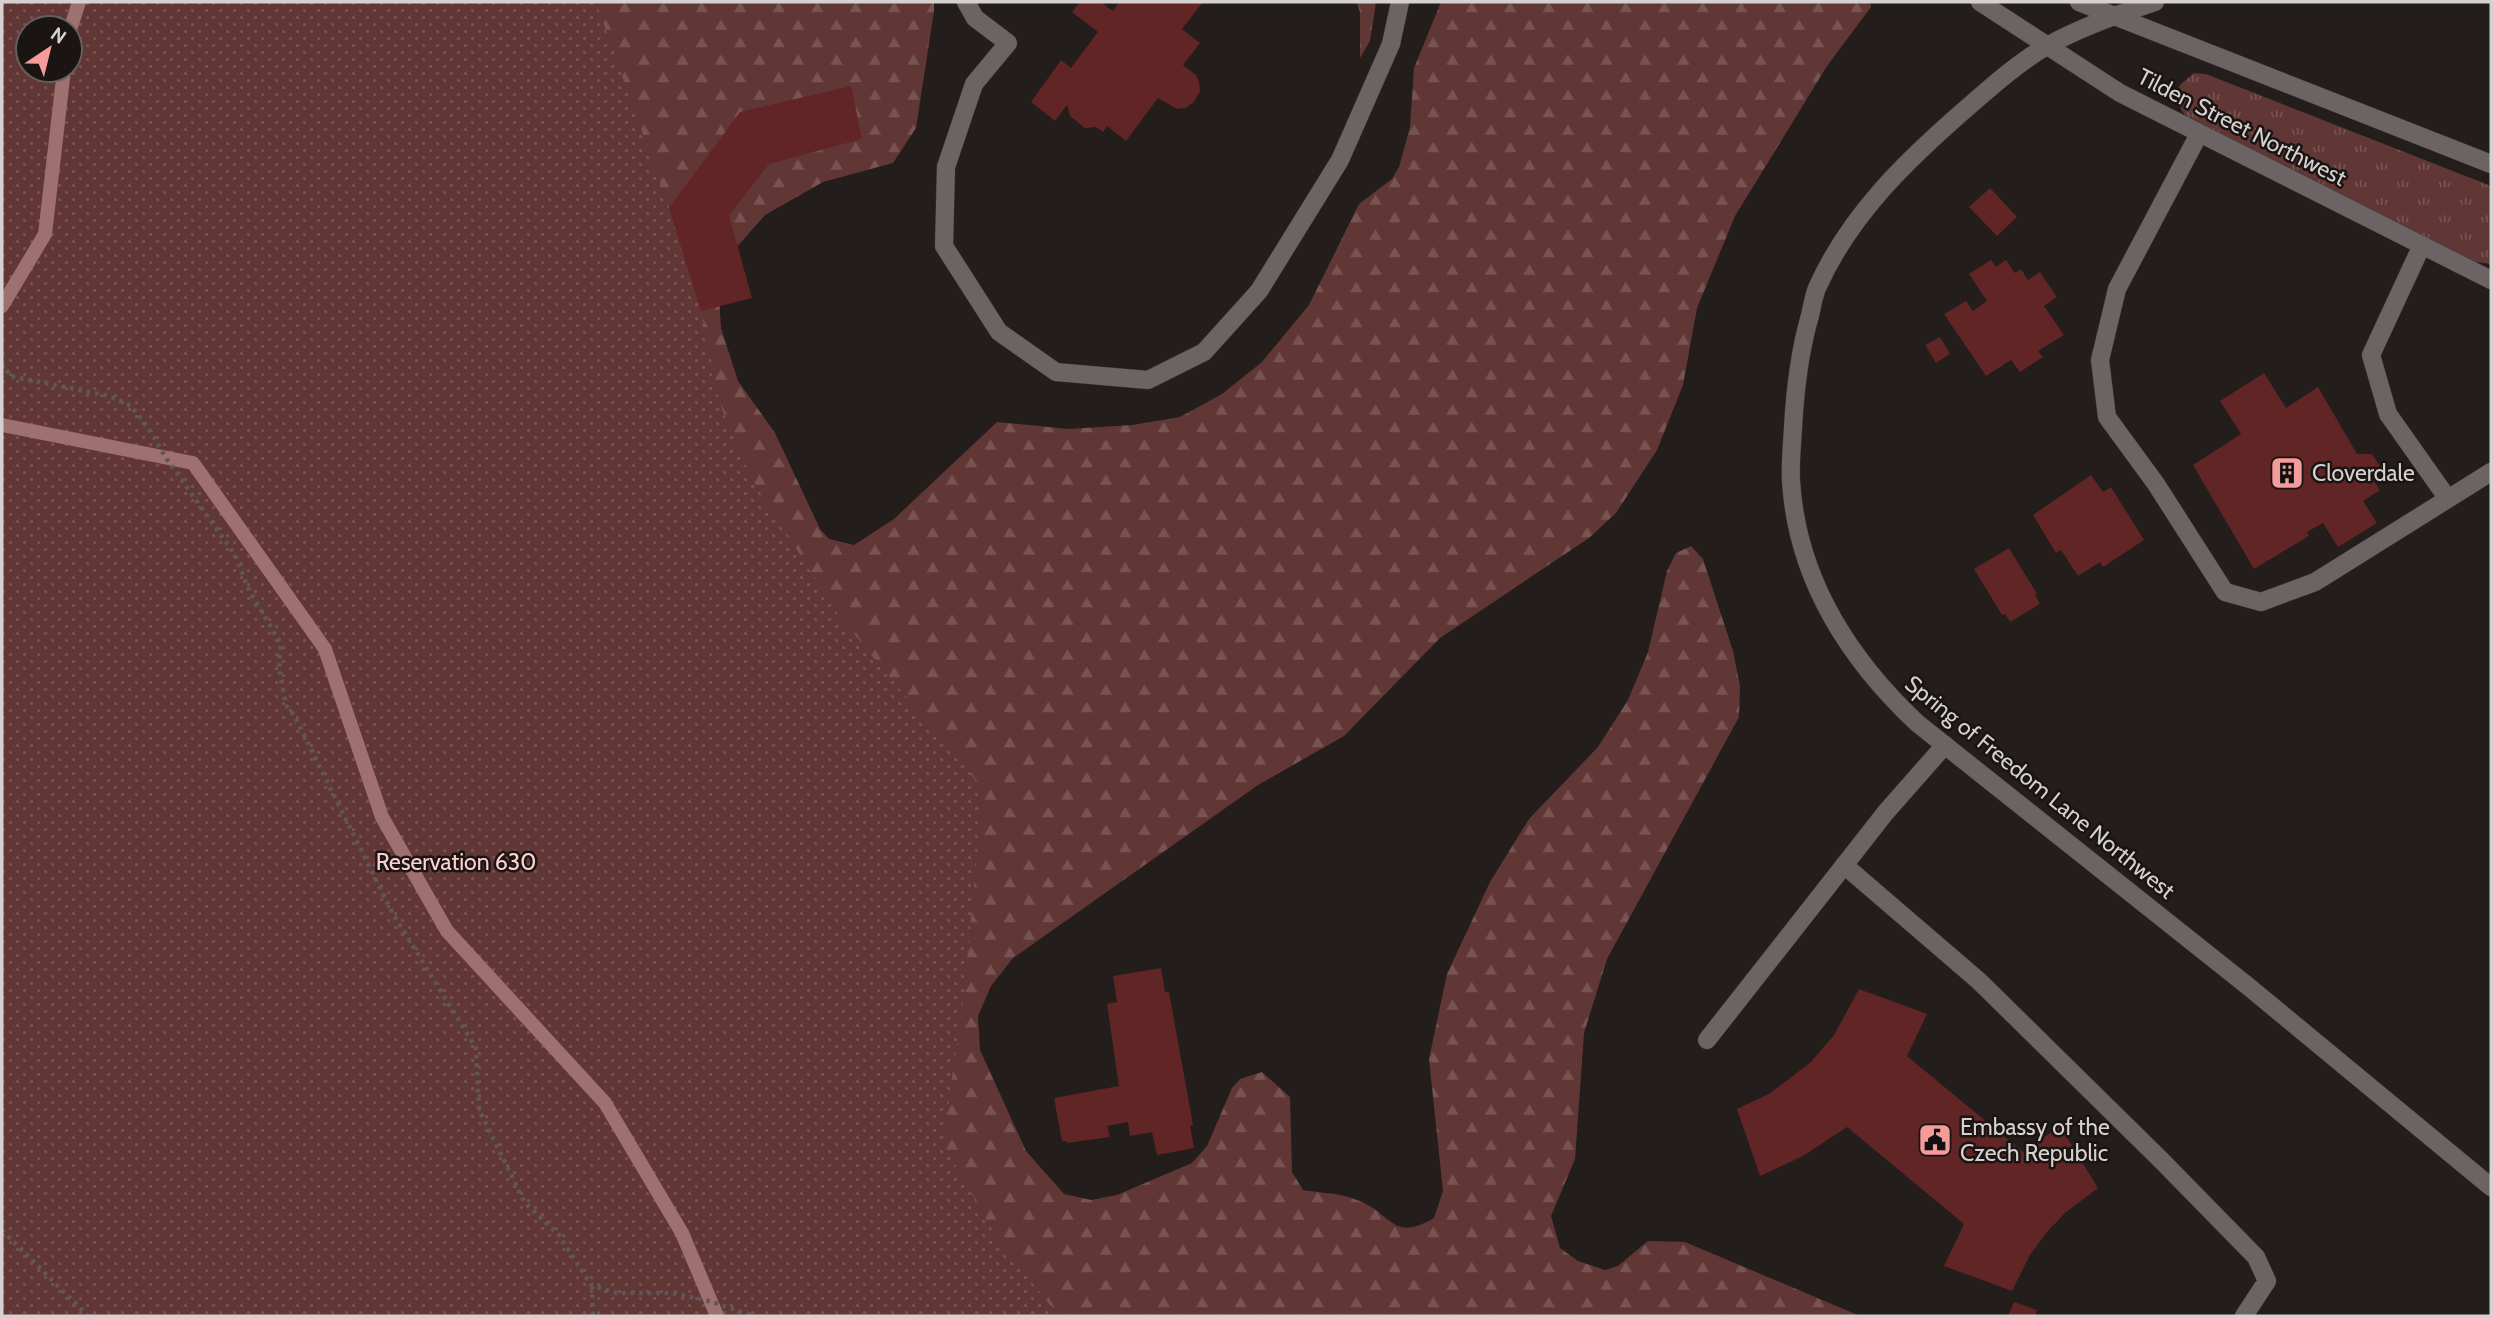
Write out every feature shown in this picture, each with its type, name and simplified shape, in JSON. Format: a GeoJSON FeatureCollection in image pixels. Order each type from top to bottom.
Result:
{"type":"FeatureCollection","features":[{"type":"Feature","properties":{"kind":"street"},"geometry":{"type":"LineString","coordinates":[[966,2],[975,18],[1008,43],[974,84],[946,167],[944,246],[999,332],[1056,372],[1149,380],[1204,352],[1259,291],[1340,160],[1391,44],[1399,2]]}},
{"type":"Feature","properties":{"kind":"street","name":"Tilden Street Northwest"},"geometry":{"type":"LineString","coordinates":[[1980,2],[2120,93],[2491,279]]}},
{"type":"Feature","properties":{"kind":"street","name":"Tilden Street Northwest"},"geometry":{"type":"LineString","coordinates":[[2079,2],[2491,164]]}},
{"type":"Feature","properties":{"kind":"street","name":"Spring of Freedom Lane Northwest"},"geometry":{"type":"LineString","coordinates":[[2155,2],[2113,16],[2047,46],[1987,91],[1899,169],[1866,208],[1833,259],[1817,290],[1803,342],[1795,396],[1791,481],[1801,544],[1816,589],[1843,638],[1898,705],[2491,1187]]}},
{"type":"Feature","properties":{"kind":"street"},"geometry":{"type":"LineString","coordinates":[[2199,134],[2116,289],[2100,360],[2107,417],[2156,484],[2225,592],[2261,602],[2315,582],[2491,472]]}},
{"type":"Feature","properties":{"kind":"street"},"geometry":{"type":"LineString","coordinates":[[2422,245],[2371,355],[2388,414],[2448,499]]}},
{"type":"Feature","properties":{"kind":"street"},"geometry":{"type":"LineString","coordinates":[[1707,1040],[1886,811],[1945,745]]}},
{"type":"Feature","properties":{"kind":"street"},"geometry":{"type":"LineString","coordinates":[[1844,865],[1979,981],[2256,1257],[2267,1281],[2244,1316]]}},
{"type":"Feature","properties":{"kind":"path"},"geometry":{"type":"LineString","coordinates":[[2,363],[10,376],[109,396],[131,406],[235,555],[249,590],[281,644],[279,667],[286,705],[295,717],[393,914],[476,1048],[479,1110],[525,1203],[558,1234],[578,1269],[592,1286],[617,1293],[672,1293],[709,1301],[754,1316]]}},
{"type":"Feature","properties":{"kind":"path"},"geometry":{"type":"LineString","coordinates":[[2,1230],[88,1316]]}},
{"type":"Feature","properties":{"kind":"path"},"geometry":{"type":"LineString","coordinates":[[592,1286],[593,1316]]}},
{"type":"Feature","properties":{"kind":"green space","name":"Reservation 630"},"geometry":{"type":"Polygon","coordinates":[[[2,2],[934,2],[916,128],[893,163],[823,182],[765,215],[735,249],[718,282],[721,328],[738,381],[775,433],[820,529],[829,539],[854,545],[894,519],[997,422],[1068,429],[1132,425],[1180,417],[1222,394],[1262,362],[1309,305],[1359,204],[1392,179],[1399,167],[1410,127],[1414,68],[1441,2],[1870,2],[1871,7],[1827,66],[1735,216],[1697,308],[1683,385],[1657,450],[1616,513],[1589,538],[1440,638],[1344,736],[1258,785],[1013,958],[991,986],[978,1016],[980,1050],[1026,1151],[1064,1194],[1091,1200],[1117,1195],[1192,1163],[1207,1146],[1232,1088],[1240,1079],[1262,1072],[1290,1097],[1292,1172],[1303,1190],[1357,1200],[1400,1227],[1409,1228],[1434,1218],[1443,1191],[1429,1059],[1447,974],[1490,882],[1529,819],[1598,747],[1628,700],[1648,652],[1667,571],[1676,553],[1691,546],[1703,559],[1733,651],[1740,686],[1739,717],[1607,959],[1584,1033],[1575,1159],[1551,1216],[1560,1248],[1578,1261],[1605,1270],[1618,1266],[1648,1241],[1685,1242],[1860,1316],[2,1316],[2,2]]]}},
{"type":"Feature","properties":{"kind":"green space","name":"Reservation 630"},"geometry":{"type":"Polygon","coordinates":[[[2,2],[596,2],[669,208],[701,311],[720,404],[749,475],[840,617],[983,789],[964,993],[943,1143],[999,1242],[1059,1316],[2,1316],[2,2]]]}},
{"type":"Feature","properties":{"kind":"green space"},"geometry":{"type":"Polygon","coordinates":[[[1357,2],[1376,2],[1370,41],[1360,58],[1360,12],[1357,2]]]}},
{"type":"Feature","properties":{"kind":"green space"},"geometry":{"type":"Polygon","coordinates":[[[2194,73],[2206,74],[2491,186],[2491,264],[2462,258],[2188,120],[2176,95],[2180,85],[2194,73]]]}},
{"type":"Feature","properties":{"kind":"building"},"geometry":{"type":"Polygon","coordinates":[[[1080,2],[1101,2],[1113,11],[1119,2],[1203,2],[1182,29],[1200,43],[1183,65],[1196,75],[1199,81],[1200,91],[1194,102],[1186,108],[1177,109],[1158,98],[1126,141],[1107,126],[1103,132],[1096,127],[1085,128],[1070,116],[1067,105],[1055,121],[1031,102],[1061,60],[1071,68],[1098,32],[1072,12],[1080,2]]]}},
{"type":"Feature","properties":{"kind":"building"},"geometry":{"type":"Polygon","coordinates":[[[851,86],[862,139],[769,164],[729,215],[752,298],[701,311],[669,208],[740,112],[851,86]]]}},
{"type":"Feature","properties":{"kind":"building"},"geometry":{"type":"Polygon","coordinates":[[[1990,188],[2017,217],[1997,236],[1969,207],[1990,188]]]}},
{"type":"Feature","properties":{"kind":"building"},"geometry":{"type":"Polygon","coordinates":[[[1991,260],[1996,267],[2006,260],[2015,273],[2021,269],[2028,280],[2040,272],[2057,297],[2044,306],[2064,335],[2038,351],[2043,357],[2020,372],[2011,360],[1986,376],[1944,314],[1966,301],[1973,311],[1987,301],[1969,274],[1991,260]]]}},
{"type":"Feature","properties":{"kind":"building"},"geometry":{"type":"Polygon","coordinates":[[[1940,337],[1950,354],[1936,363],[1925,345],[1940,337]]]}},
{"type":"Feature","properties":{"kind":"building","name":"Cloverdale"},"geometry":{"type":"Polygon","coordinates":[[[2264,373],[2286,408],[2318,387],[2357,454],[2372,454],[2380,466],[2373,480],[2380,490],[2363,501],[2377,523],[2338,547],[2323,523],[2307,532],[2309,536],[2254,569],[2193,465],[2241,434],[2220,401],[2264,373]]]}},
{"type":"Feature","properties":{"kind":"building"},"geometry":{"type":"Polygon","coordinates":[[[2091,475],[2103,492],[2111,487],[2144,540],[2103,567],[2100,562],[2078,576],[2061,550],[2056,553],[2033,515],[2091,475]]]}},
{"type":"Feature","properties":{"kind":"building"},"geometry":{"type":"Polygon","coordinates":[[[2009,548],[2037,594],[2035,595],[2040,604],[2010,622],[2005,614],[2002,615],[1974,569],[2009,548]]]}},
{"type":"Feature","properties":{"kind":"building"},"geometry":{"type":"Polygon","coordinates":[[[1161,968],[1165,992],[1169,992],[1193,1125],[1190,1126],[1194,1148],[1157,1155],[1152,1132],[1130,1136],[1128,1122],[1107,1126],[1110,1137],[1067,1143],[1062,1141],[1054,1098],[1119,1086],[1107,1004],[1117,1002],[1113,976],[1161,968]]]}},
{"type":"Feature","properties":{"kind":"building","name":"Embassy of the Czech Republic"},"geometry":{"type":"Polygon","coordinates":[[[1859,989],[1927,1014],[1907,1056],[2023,1152],[2060,1126],[2098,1188],[2065,1213],[2046,1233],[2030,1255],[2012,1291],[1944,1266],[1964,1224],[1847,1127],[1803,1156],[1760,1176],[1737,1109],[1769,1094],[1811,1062],[1834,1035],[1859,989]]]}},
{"type":"Feature","properties":{"kind":"building"},"geometry":{"type":"Polygon","coordinates":[[[2014,1302],[2037,1310],[2035,1316],[2008,1316],[2014,1302]]]}},
{"type":"Feature","properties":{"kind":"waterway"},"geometry":{"type":"LineString","coordinates":[[75,14],[79,2]]}},
{"type":"Feature","properties":{"kind":"waterway"},"geometry":{"type":"LineString","coordinates":[[2,306],[45,234],[62,84]]}},
{"type":"Feature","properties":{"kind":"waterway"},"geometry":{"type":"LineString","coordinates":[[2,425],[193,463],[325,649],[382,817],[447,931],[605,1103],[682,1233],[717,1316]]}},
{"type":"Feature","properties":{"kind":"place","name":"Cloverdale"},"geometry":{"type":"Point","coordinates":[2287,473]}},
{"type":"Feature","properties":{"kind":"place","name":"Embassy of the Czech Republic"},"geometry":{"type":"Point","coordinates":[1935,1140]}}]}
